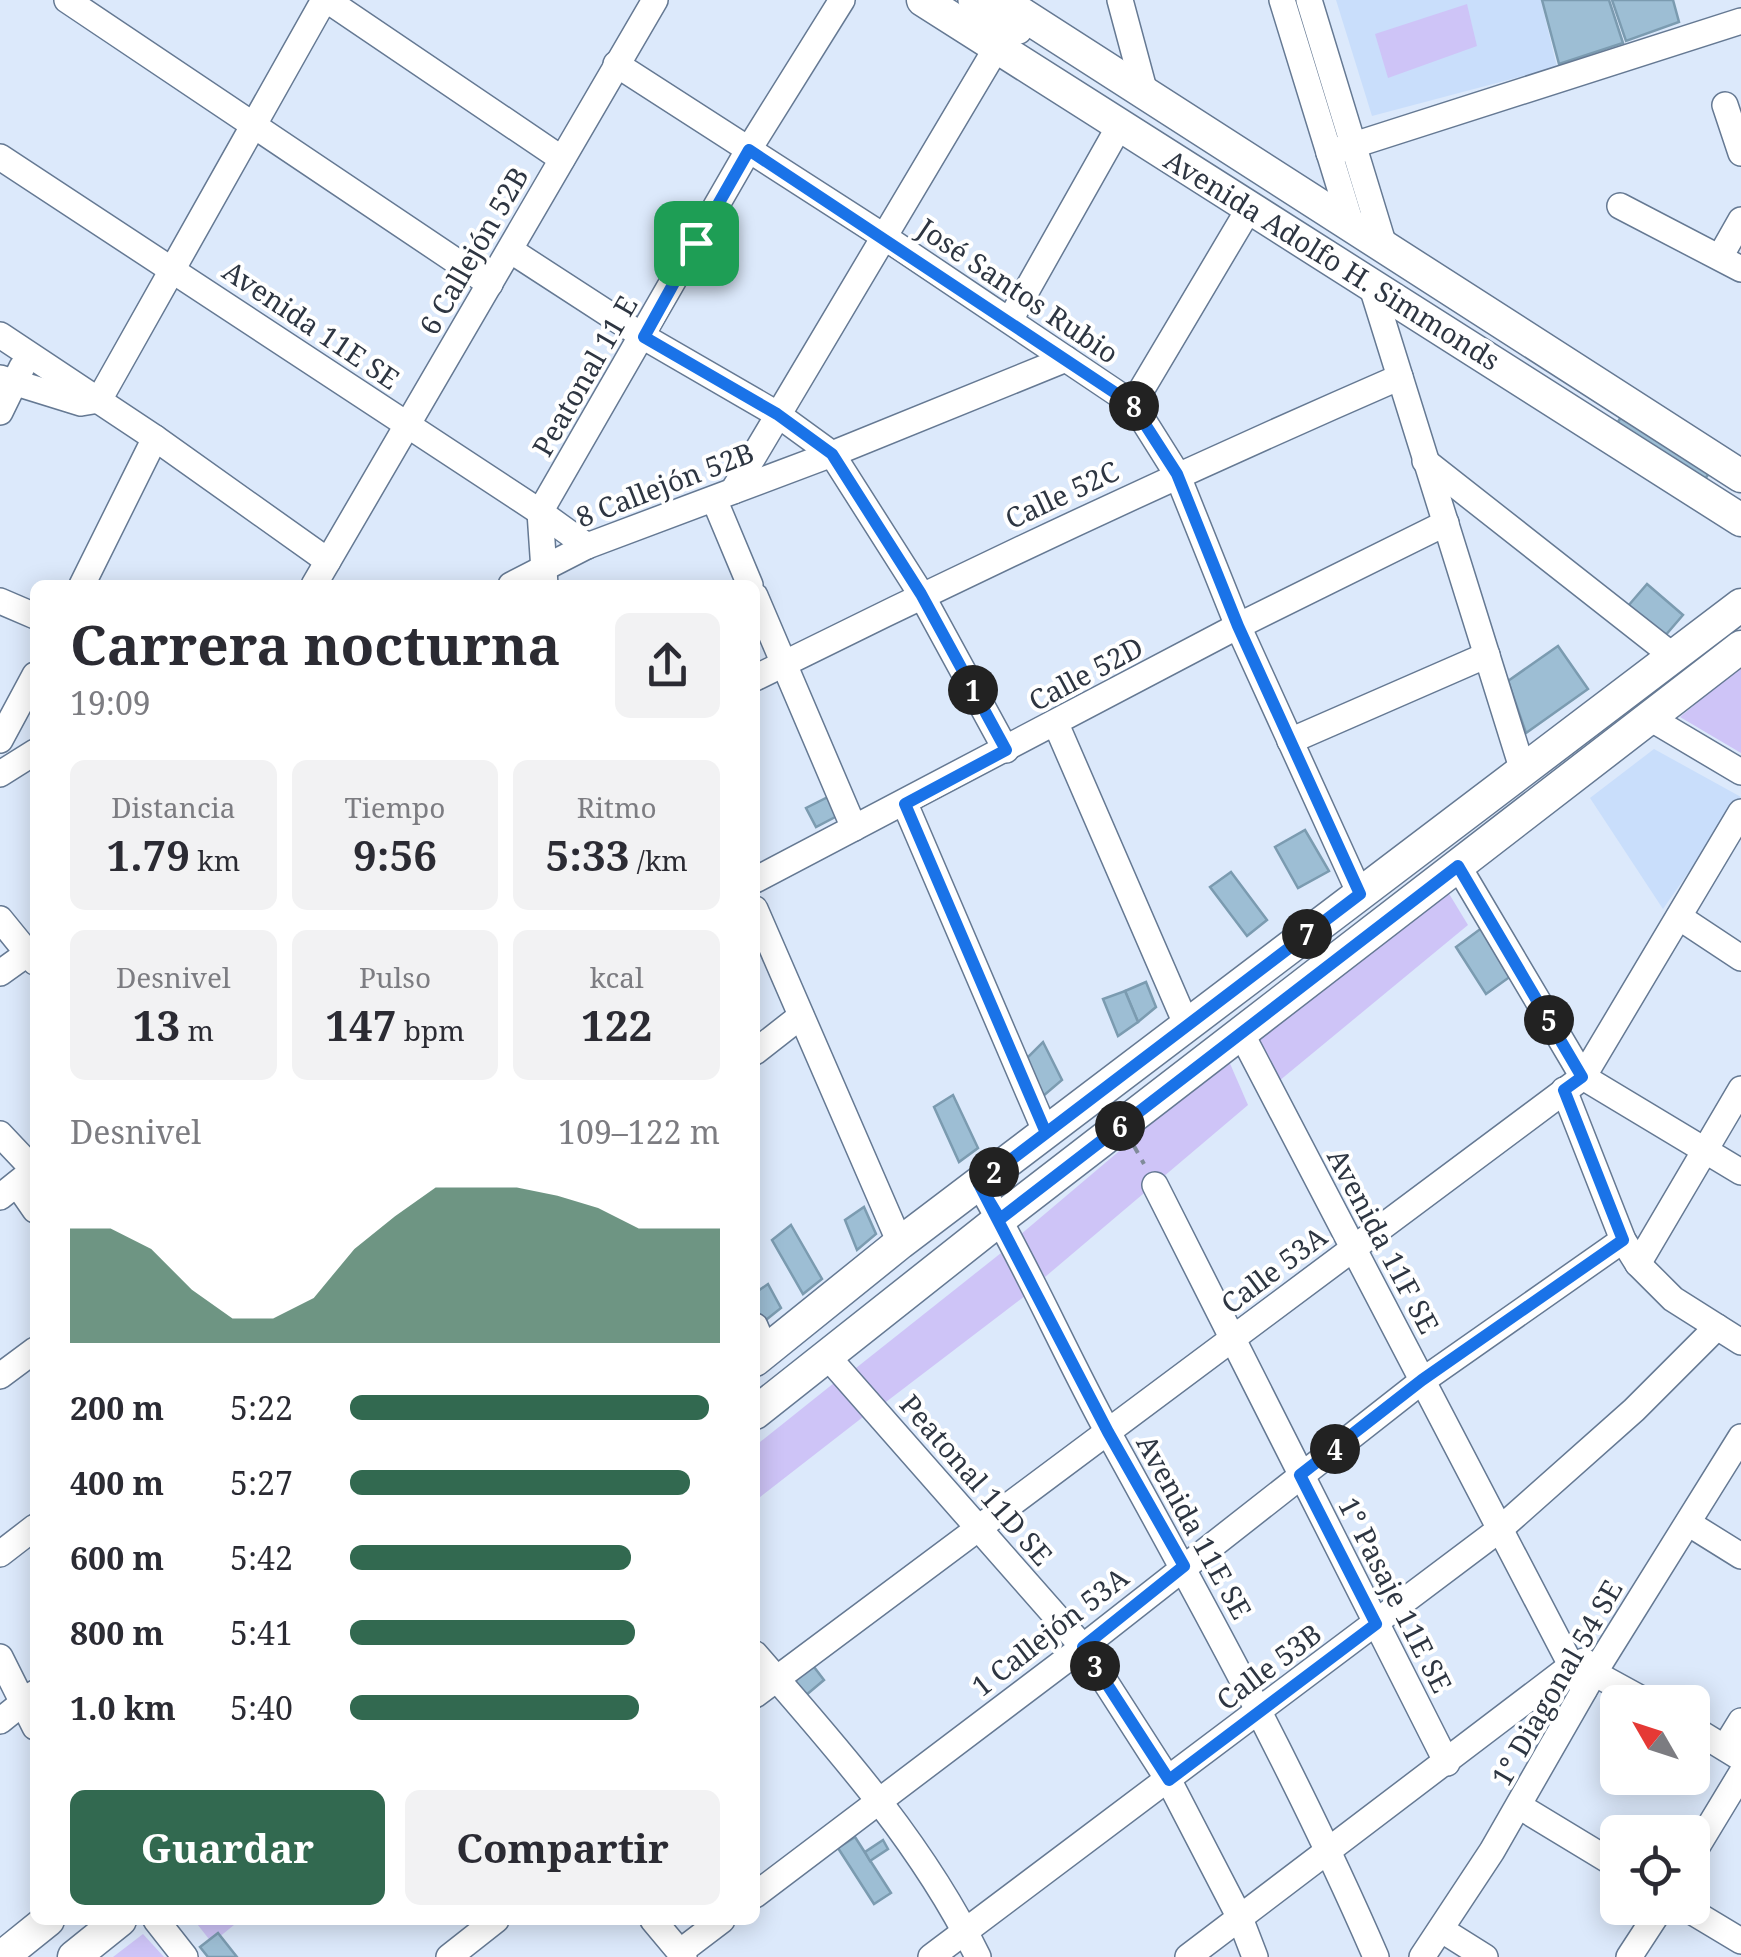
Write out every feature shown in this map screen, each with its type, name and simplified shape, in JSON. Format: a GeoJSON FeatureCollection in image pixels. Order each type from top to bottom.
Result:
{"type":"FeatureCollection","features":[{"type":"Feature","properties":{"kind":"main road","name":"Avenida Adolfo H. Simmonds"},"geometry":{"type":"LineString","coordinates":[[924,0],[1741,520]]}},
{"type":"Feature","properties":{"kind":"main road","name":"Avenida Adolfo H. Simmonds"},"geometry":{"type":"LineString","coordinates":[[1000,0],[1741,476]]}},
{"type":"Feature","properties":{"kind":"main road"},"geometry":{"type":"LineString","coordinates":[[760,1409],[826,1356],[991,1205],[1046,1133],[1741,605]]}},
{"type":"Feature","properties":{"kind":"main road"},"geometry":{"type":"LineString","coordinates":[[760,1345],[900,1243],[991,1205],[1122,1124],[1741,647]]}},
{"type":"Feature","properties":{"kind":"main road"},"geometry":{"type":"LineString","coordinates":[[2,1957],[42,1925]]}},
{"type":"Feature","properties":{"kind":"main road"},"geometry":{"type":"LineString","coordinates":[[74,1957],[114,1925]]}},
{"type":"Feature","properties":{"kind":"street"},"geometry":{"type":"LineString","coordinates":[[67,0],[490,284]]}},
{"type":"Feature","properties":{"kind":"street"},"geometry":{"type":"LineString","coordinates":[[99,400],[326,0],[562,159]]}},
{"type":"Feature","properties":{"kind":"street","name":"Peatonal 11 E"},"geometry":{"type":"LineString","coordinates":[[540,512],[749,150],[842,0]]}},
{"type":"Feature","properties":{"kind":"street","name":"Avenida Adolfo H. Simmonds"},"geometry":{"type":"LineString","coordinates":[[947,0],[1741,505]]}},
{"type":"Feature","properties":{"kind":"street","name":"Avenida Adolfo H. Simmonds"},"geometry":{"type":"LineString","coordinates":[[971,0],[1741,489]]}},
{"type":"Feature","properties":{"kind":"street"},"geometry":{"type":"LineString","coordinates":[[1120,0],[1144,93]]}},
{"type":"Feature","properties":{"kind":"street"},"geometry":{"type":"LineString","coordinates":[[1282,0],[1385,249]]}},
{"type":"Feature","properties":{"kind":"street"},"geometry":{"type":"LineString","coordinates":[[1309,0],[1342,150],[1352,227]]}},
{"type":"Feature","properties":{"kind":"street","name":"6 Callejón 52B"},"geometry":{"type":"LineString","coordinates":[[317,580],[562,159],[646,4]]}},
{"type":"Feature","properties":{"kind":"street"},"geometry":{"type":"LineString","coordinates":[[1342,150],[1741,20]]}},
{"type":"Feature","properties":{"kind":"street"},"geometry":{"type":"LineString","coordinates":[[749,580],[724,495],[777,414],[996,46]]}},
{"type":"Feature","properties":{"kind":"street","name":"José Santos Rubio"},"geometry":{"type":"LineString","coordinates":[[616,64],[883,236],[1132,404],[1177,474],[1238,626],[1360,894]]}},
{"type":"Feature","properties":{"kind":"street"},"geometry":{"type":"LineString","coordinates":[[1725,104],[1741,152]]}},
{"type":"Feature","properties":{"kind":"street"},"geometry":{"type":"LineString","coordinates":[[1010,320],[1120,125]]}},
{"type":"Feature","properties":{"kind":"street","name":"Avenida 11E SE"},"geometry":{"type":"LineString","coordinates":[[0,157],[587,546]]}},
{"type":"Feature","properties":{"kind":"street"},"geometry":{"type":"LineString","coordinates":[[1620,206],[1730,263],[1741,220]]}},
{"type":"Feature","properties":{"kind":"street"},"geometry":{"type":"LineString","coordinates":[[1132,404],[1250,207]]}},
{"type":"Feature","properties":{"kind":"street"},"geometry":{"type":"LineString","coordinates":[[510,250],[644,337],[777,414],[832,454],[921,594],[1006,750]]}},
{"type":"Feature","properties":{"kind":"street"},"geometry":{"type":"LineString","coordinates":[[1371,284],[1523,771]]}},
{"type":"Feature","properties":{"kind":"street"},"geometry":{"type":"LineString","coordinates":[[0,335],[155,438],[328,561]]}},
{"type":"Feature","properties":{"kind":"street"},"geometry":{"type":"LineString","coordinates":[[0,412],[7,380],[28,354]]}},
{"type":"Feature","properties":{"kind":"street","name":"8 Callejón 52B"},"geometry":{"type":"LineString","coordinates":[[544,576],[587,546],[832,454],[1066,359]]}},
{"type":"Feature","properties":{"kind":"street","name":"Calle 52C"},"geometry":{"type":"LineString","coordinates":[[760,675],[921,594],[1177,474],[1400,377]]}},
{"type":"Feature","properties":{"kind":"street"},"geometry":{"type":"LineString","coordinates":[[7,380],[81,402],[99,400]]}},
{"type":"Feature","properties":{"kind":"street"},"geometry":{"type":"LineString","coordinates":[[85,580],[155,438]]}},
{"type":"Feature","properties":{"kind":"street"},"geometry":{"type":"LineString","coordinates":[[1425,461],[1673,656]]}},
{"type":"Feature","properties":{"kind":"street"},"geometry":{"type":"LineString","coordinates":[[540,512],[544,576]]}},
{"type":"Feature","properties":{"kind":"street","name":"Calle 52D"},"geometry":{"type":"LineString","coordinates":[[760,877],[1238,626],[1446,523]]}},
{"type":"Feature","properties":{"kind":"street"},"geometry":{"type":"LineString","coordinates":[[0,601],[30,614]]}},
{"type":"Feature","properties":{"kind":"street"},"geometry":{"type":"LineString","coordinates":[[760,608],[854,828]]}},
{"type":"Feature","properties":{"kind":"street"},"geometry":{"type":"LineString","coordinates":[[760,1398],[991,1205],[1741,637]]}},
{"type":"Feature","properties":{"kind":"street"},"geometry":{"type":"LineString","coordinates":[[1290,740],[1487,654]]}},
{"type":"Feature","properties":{"kind":"street"},"geometry":{"type":"LineString","coordinates":[[0,740],[30,684]]}},
{"type":"Feature","properties":{"kind":"street"},"geometry":{"type":"LineString","coordinates":[[1650,718],[1741,772]]}},
{"type":"Feature","properties":{"kind":"street"},"geometry":{"type":"LineString","coordinates":[[1056,724],[1187,1026]]}},
{"type":"Feature","properties":{"kind":"street"},"geometry":{"type":"LineString","coordinates":[[0,774],[30,755]]}},
{"type":"Feature","properties":{"kind":"street"},"geometry":{"type":"LineString","coordinates":[[905,804],[1046,1133]]}},
{"type":"Feature","properties":{"kind":"street","name":"Calle 53A"},"geometry":{"type":"LineString","coordinates":[[760,1692],[1573,1084],[1741,812]]}},
{"type":"Feature","properties":{"kind":"street"},"geometry":{"type":"LineString","coordinates":[[1458,866],[1573,1084],[1623,1240],[1638,1264],[1674,1298],[1741,1342]]}},
{"type":"Feature","properties":{"kind":"street"},"geometry":{"type":"LineString","coordinates":[[1678,917],[1741,958]]}},
{"type":"Feature","properties":{"kind":"street"},"geometry":{"type":"LineString","coordinates":[[0,920],[30,952]]}},
{"type":"Feature","properties":{"kind":"street"},"geometry":{"type":"LineString","coordinates":[[760,921],[900,1243]]}},
{"type":"Feature","properties":{"kind":"street"},"geometry":{"type":"LineString","coordinates":[[0,972],[30,955]]}},
{"type":"Feature","properties":{"kind":"street"},"geometry":{"type":"LineString","coordinates":[[760,1048],[801,1016]]}},
{"type":"Feature","properties":{"kind":"street","name":"Avenida 11F SE"},"geometry":{"type":"LineString","coordinates":[[1241,1033],[1500,1529],[1583,1676]]}},
{"type":"Feature","properties":{"kind":"street"},"geometry":{"type":"LineString","coordinates":[[1573,1084],[1706,1150],[1741,1172]]}},
{"type":"Feature","properties":{"kind":"street"},"geometry":{"type":"LineString","coordinates":[[1638,1264],[1741,1089]]}},
{"type":"Feature","properties":{"kind":"street"},"geometry":{"type":"LineString","coordinates":[[0,1134],[21,1180]]}},
{"type":"Feature","properties":{"kind":"street","name":"1° Pasaje 11E SE"},"geometry":{"type":"LineString","coordinates":[[1155,1185],[1447,1764]]}},
{"type":"Feature","properties":{"kind":"street","name":"Avenida 11E SE"},"geometry":{"type":"LineString","coordinates":[[991,1205],[1108,1432],[1184,1566],[1330,1851],[1376,1957]]}},
{"type":"Feature","properties":{"kind":"street","name":"1 Callejón 53A"},"geometry":{"type":"LineString","coordinates":[[760,1890],[1083,1647],[1422,1380],[1623,1240]]}},
{"type":"Feature","properties":{"kind":"street","name":"Calle 53B"},"geometry":{"type":"LineString","coordinates":[[931,1957],[1500,1529],[1634,1410],[1717,1328]]}},
{"type":"Feature","properties":{"kind":"street"},"geometry":{"type":"LineString","coordinates":[[0,1376],[30,1354]]}},
{"type":"Feature","properties":{"kind":"street","name":"Peatonal 11D SE"},"geometry":{"type":"LineString","coordinates":[[826,1356],[1083,1647],[1169,1780],[1240,1918],[1255,1957]]}},
{"type":"Feature","properties":{"kind":"street","name":"1° Diagonal 54 SE"},"geometry":{"type":"LineString","coordinates":[[1422,1957],[1519,1806],[1583,1676],[1608,1650],[1741,1437]]}},
{"type":"Feature","properties":{"kind":"street"},"geometry":{"type":"LineString","coordinates":[[1688,1523],[1741,1556]]}},
{"type":"Feature","properties":{"kind":"street"},"geometry":{"type":"LineString","coordinates":[[0,1554],[30,1531]]}},
{"type":"Feature","properties":{"kind":"street"},"geometry":{"type":"LineString","coordinates":[[0,1657],[28,1698],[0,1721]]}},
{"type":"Feature","properties":{"kind":"street"},"geometry":{"type":"LineString","coordinates":[[760,1660],[879,1799],[966,1931],[978,1957]]}},
{"type":"Feature","properties":{"kind":"street"},"geometry":{"type":"LineString","coordinates":[[1188,1957],[1447,1764],[1583,1676],[1605,1685]]}},
{"type":"Feature","properties":{"kind":"street"},"geometry":{"type":"LineString","coordinates":[[1710,1732],[1737,1738]]}},
{"type":"Feature","properties":{"kind":"street"},"geometry":{"type":"LineString","coordinates":[[1710,1825],[1741,1774]]}},
{"type":"Feature","properties":{"kind":"street"},"geometry":{"type":"LineString","coordinates":[[1519,1806],[1600,1855]]}},
{"type":"Feature","properties":{"kind":"street"},"geometry":{"type":"LineString","coordinates":[[1710,1922],[1741,1941]]}},
{"type":"Feature","properties":{"kind":"street"},"geometry":{"type":"LineString","coordinates":[[56,1957],[96,1925]]}},
{"type":"Feature","properties":{"kind":"street"},"geometry":{"type":"LineString","coordinates":[[160,1925],[186,1957]]}},
{"type":"Feature","properties":{"kind":"street"},"geometry":{"type":"LineString","coordinates":[[449,1957],[490,1925]]}},
{"type":"Feature","properties":{"kind":"street"},"geometry":{"type":"LineString","coordinates":[[657,1925],[682,1955],[716,1925]]}},
{"type":"Feature","properties":{"kind":"street"},"geometry":{"type":"LineString","coordinates":[[1630,1957],[1650,1925]]}},
{"type":"Feature","properties":{"kind":"street"},"geometry":{"type":"LineString","coordinates":[[1442,1930],[1486,1957]]}},
{"type":"Feature","properties":{"kind":"path"},"geometry":{"type":"LineString","coordinates":[[1122,1124],[1155,1185]]}},
{"type":"Feature","properties":{"kind":"shaded area"},"geometry":{"type":"Polygon","coordinates":[[[1336,0],[1541,0],[1557,67],[1372,116],[1336,0]]]}},
{"type":"Feature","properties":{"kind":"shaded area"},"geometry":{"type":"Polygon","coordinates":[[[1467,4],[1477,46],[1388,78],[1375,34],[1467,4]]]}},
{"type":"Feature","properties":{"kind":"shaded area"},"geometry":{"type":"Polygon","coordinates":[[[1741,666],[1741,753],[1680,717],[1741,666]]]}},
{"type":"Feature","properties":{"kind":"shaded area"},"geometry":{"type":"Polygon","coordinates":[[[1654,749],[1741,797],[1663,909],[1590,798],[1654,749]]]}},
{"type":"Feature","properties":{"kind":"shaded area"},"geometry":{"type":"Polygon","coordinates":[[[1448,892],[1468,925],[1279,1081],[1256,1035],[1448,892]]]}},
{"type":"Feature","properties":{"kind":"shaded area"},"geometry":{"type":"Polygon","coordinates":[[[1228,1059],[1248,1105],[1045,1277],[1020,1235],[1228,1059]]]}},
{"type":"Feature","properties":{"kind":"shaded area"},"geometry":{"type":"Polygon","coordinates":[[[1001,1253],[1025,1296],[882,1405],[856,1368],[1001,1253]]]}},
{"type":"Feature","properties":{"kind":"shaded area"},"geometry":{"type":"Polygon","coordinates":[[[834,1383],[863,1417],[760,1497],[760,1442],[834,1383]]]}},
{"type":"Feature","properties":{"kind":"shaded area"},"geometry":{"type":"Polygon","coordinates":[[[198,1925],[234,1925],[212,1943],[198,1925]]]}},
{"type":"Feature","properties":{"kind":"shaded area"},"geometry":{"type":"Polygon","coordinates":[[[143,1934],[164,1957],[113,1957],[143,1934]]]}},
{"type":"Feature","properties":{"kind":"building"},"geometry":{"type":"Polygon","coordinates":[[[1542,0],[1609,0],[1623,43],[1559,64],[1542,0]]]}},
{"type":"Feature","properties":{"kind":"building"},"geometry":{"type":"Polygon","coordinates":[[[1612,0],[1673,0],[1679,22],[1626,41],[1612,0]]]}},
{"type":"Feature","properties":{"kind":"building"},"geometry":{"type":"Polygon","coordinates":[[[1623,414],[1710,472],[1700,486],[1614,428],[1623,414]]]}},
{"type":"Feature","properties":{"kind":"building"},"geometry":{"type":"Polygon","coordinates":[[[1647,584],[1683,615],[1664,637],[1628,606],[1647,584]]]}},
{"type":"Feature","properties":{"kind":"building"},"geometry":{"type":"Polygon","coordinates":[[[1558,646],[1588,689],[1526,733],[1508,681],[1558,646]]]}},
{"type":"Feature","properties":{"kind":"building"},"geometry":{"type":"Polygon","coordinates":[[[830,796],[839,815],[816,827],[806,808],[830,796]]]}},
{"type":"Feature","properties":{"kind":"building"},"geometry":{"type":"Polygon","coordinates":[[[1305,830],[1329,871],[1298,888],[1275,847],[1305,830]]]}},
{"type":"Feature","properties":{"kind":"building"},"geometry":{"type":"Polygon","coordinates":[[[1231,872],[1267,920],[1247,936],[1210,887],[1231,872]]]}},
{"type":"Feature","properties":{"kind":"building"},"geometry":{"type":"Polygon","coordinates":[[[1483,927],[1511,976],[1486,994],[1456,947],[1483,927]]]}},
{"type":"Feature","properties":{"kind":"building"},"geometry":{"type":"Polygon","coordinates":[[[1146,982],[1156,1007],[1138,1022],[1125,991],[1146,982]]]}},
{"type":"Feature","properties":{"kind":"building"},"geometry":{"type":"Polygon","coordinates":[[[1125,991],[1138,1022],[1118,1036],[1103,999],[1125,991]]]}},
{"type":"Feature","properties":{"kind":"building"},"geometry":{"type":"Polygon","coordinates":[[[1043,1042],[1062,1080],[1042,1097],[1026,1059],[1043,1042]]]}},
{"type":"Feature","properties":{"kind":"building"},"geometry":{"type":"Polygon","coordinates":[[[953,1095],[978,1148],[959,1162],[934,1107],[953,1095]]]}},
{"type":"Feature","properties":{"kind":"building"},"geometry":{"type":"Polygon","coordinates":[[[864,1207],[876,1234],[857,1250],[845,1220],[864,1207]]]}},
{"type":"Feature","properties":{"kind":"building"},"geometry":{"type":"Polygon","coordinates":[[[791,1225],[822,1279],[803,1294],[772,1240],[791,1225]]]}},
{"type":"Feature","properties":{"kind":"building"},"geometry":{"type":"Polygon","coordinates":[[[768,1284],[781,1308],[761,1324],[760,1322],[760,1290],[768,1284]]]}},
{"type":"Feature","properties":{"kind":"building"},"geometry":{"type":"Polygon","coordinates":[[[811,1663],[824,1680],[805,1696],[791,1679],[811,1663]]]}},
{"type":"Feature","properties":{"kind":"building"},"geometry":{"type":"Polygon","coordinates":[[[855,1837],[891,1893],[874,1904],[838,1848],[855,1837]]]}},
{"type":"Feature","properties":{"kind":"building"},"geometry":{"type":"Polygon","coordinates":[[[883,1840],[888,1849],[870,1861],[865,1852],[883,1840]]]}},
{"type":"Feature","properties":{"kind":"building"},"geometry":{"type":"Polygon","coordinates":[[[218,1933],[237,1957],[208,1957],[200,1947],[218,1933]]]}},
{"type":"Feature","properties":{"kind":"route"},"geometry":{"type":"LineString","coordinates":[[696,243],[644,337],[777,414],[832,454],[921,594],[1006,750],[905,804],[1046,1133],[979,1184],[1108,1432],[1184,1566],[1083,1647],[1169,1780],[1376,1624],[1300,1475],[1422,1380],[1623,1240],[1564,1090],[1582,1077],[1458,866],[1000,1219],[979,1184],[1360,894],[1238,626],[1177,474],[1132,404],[749,150],[696,243]]}}]}
